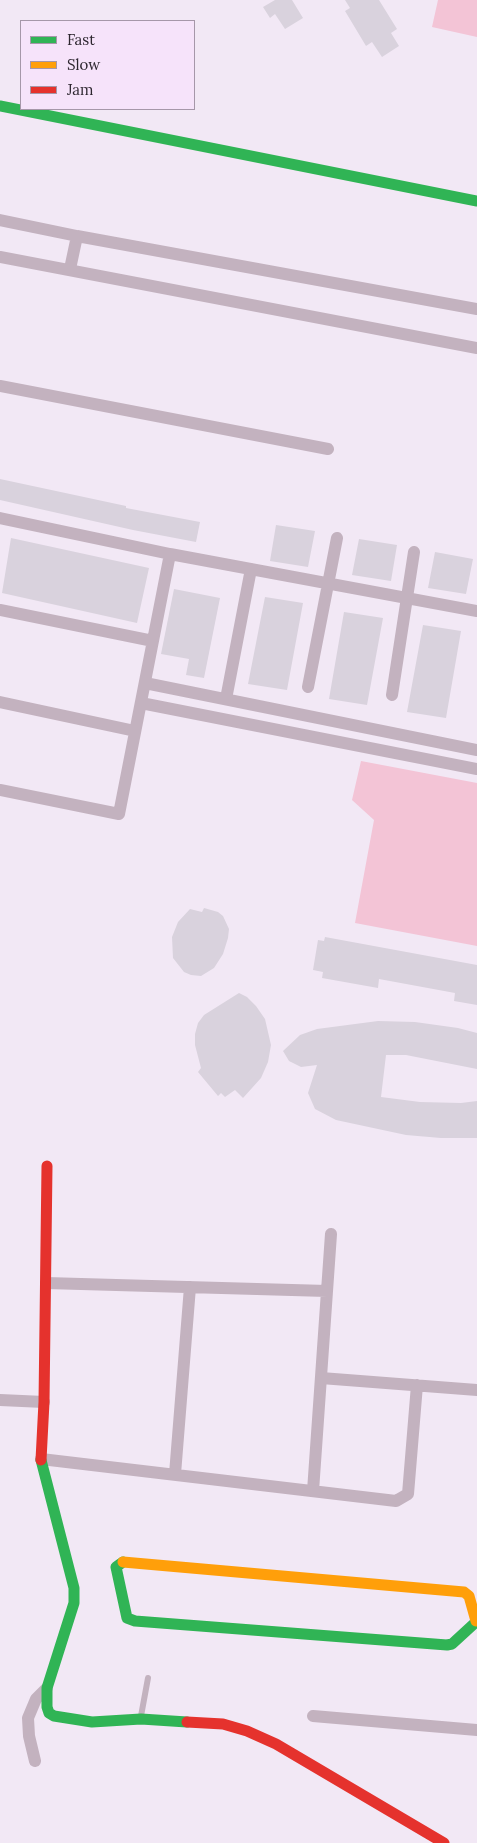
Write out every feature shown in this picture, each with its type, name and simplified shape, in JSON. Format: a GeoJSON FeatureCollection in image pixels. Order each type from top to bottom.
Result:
{"type":"FeatureCollection","features":[{"type":"Feature","properties":{"kind":"street"},"geometry":{"type":"LineString","coordinates":[[0,106],[477,202]]}},
{"type":"Feature","properties":{"kind":"street"},"geometry":{"type":"LineString","coordinates":[[0,220],[77,236],[477,309]]}},
{"type":"Feature","properties":{"kind":"street"},"geometry":{"type":"LineString","coordinates":[[70,269],[77,236]]}},
{"type":"Feature","properties":{"kind":"street"},"geometry":{"type":"LineString","coordinates":[[0,256],[477,348]]}},
{"type":"Feature","properties":{"kind":"street"},"geometry":{"type":"LineString","coordinates":[[0,386],[328,449]]}},
{"type":"Feature","properties":{"kind":"street"},"geometry":{"type":"LineString","coordinates":[[0,518],[170,554],[477,611]]}},
{"type":"Feature","properties":{"kind":"street"},"geometry":{"type":"LineString","coordinates":[[308,686],[337,538]]}},
{"type":"Feature","properties":{"kind":"street"},"geometry":{"type":"LineString","coordinates":[[392,695],[414,552]]}},
{"type":"Feature","properties":{"kind":"street"},"geometry":{"type":"LineString","coordinates":[[0,790],[119,814],[170,554]]}},
{"type":"Feature","properties":{"kind":"street"},"geometry":{"type":"LineString","coordinates":[[226,700],[252,569]]}},
{"type":"Feature","properties":{"kind":"street"},"geometry":{"type":"LineString","coordinates":[[0,610],[153,641]]}},
{"type":"Feature","properties":{"kind":"street"},"geometry":{"type":"LineString","coordinates":[[145,683],[477,750]]}},
{"type":"Feature","properties":{"kind":"street"},"geometry":{"type":"LineString","coordinates":[[0,702],[135,731]]}},
{"type":"Feature","properties":{"kind":"street"},"geometry":{"type":"LineString","coordinates":[[141,703],[477,769]]}},
{"type":"Feature","properties":{"kind":"street"},"geometry":{"type":"LineString","coordinates":[[375,748],[379,730]]}},
{"type":"Feature","properties":{"kind":"street"},"geometry":{"type":"LineString","coordinates":[[47,1166],[44,1402],[41,1459],[74,1588],[74,1603],[47,1688],[47,1707],[49,1712],[54,1716],[92,1722],[140,1718],[223,1724],[247,1730],[276,1744],[444,1843]]}},
{"type":"Feature","properties":{"kind":"street"},"geometry":{"type":"LineString","coordinates":[[313,1491],[331,1234]]}},
{"type":"Feature","properties":{"kind":"street"},"geometry":{"type":"LineString","coordinates":[[46,1283],[327,1291]]}},
{"type":"Feature","properties":{"kind":"street"},"geometry":{"type":"LineString","coordinates":[[175,1474],[190,1287]]}},
{"type":"Feature","properties":{"kind":"street"},"geometry":{"type":"LineString","coordinates":[[321,1378],[477,1390]]}},
{"type":"Feature","properties":{"kind":"street"},"geometry":{"type":"LineString","coordinates":[[41,1459],[396,1501],[408,1494],[418,1386]]}},
{"type":"Feature","properties":{"kind":"street"},"geometry":{"type":"LineString","coordinates":[[0,1400],[44,1402]]}},
{"type":"Feature","properties":{"kind":"street"},"geometry":{"type":"LineString","coordinates":[[124,1561],[464,1592],[469,1596],[476,1621],[452,1644],[447,1645],[135,1621],[127,1618],[116,1567],[124,1561]]}},
{"type":"Feature","properties":{"kind":"street"},"geometry":{"type":"LineString","coordinates":[[35,1760],[29,1736],[28,1718],[36,1699],[47,1688]]}},
{"type":"Feature","properties":{"kind":"street"},"geometry":{"type":"LineString","coordinates":[[313,1716],[477,1730]]}},
{"type":"Feature","properties":{"kind":"lane"},"geometry":{"type":"LineString","coordinates":[[140,1718],[148,1678]]}},
{"type":"Feature","properties":{"kind":"shaded area"},"geometry":{"type":"Polygon","coordinates":[[[438,0],[477,0],[477,37],[432,27],[438,0]]]}},
{"type":"Feature","properties":{"kind":"shaded area"},"geometry":{"type":"Polygon","coordinates":[[[361,761],[477,783],[477,946],[355,923],[374,820],[352,800],[361,761]]]}},
{"type":"Feature","properties":{"kind":"building"},"geometry":{"type":"Polygon","coordinates":[[[275,0],[292,0],[303,18],[285,29],[275,14],[270,18],[263,7],[275,0]]]}},
{"type":"Feature","properties":{"kind":"building"},"geometry":{"type":"Polygon","coordinates":[[[345,0],[379,0],[397,29],[391,33],[399,46],[382,57],[372,42],[366,46],[345,11],[350,8],[345,0]]]}},
{"type":"Feature","properties":{"kind":"building"},"geometry":{"type":"Polygon","coordinates":[[[0,479],[126,506],[126,508],[200,522],[196,542],[0,500],[0,479]]]}},
{"type":"Feature","properties":{"kind":"building"},"geometry":{"type":"Polygon","coordinates":[[[276,525],[315,531],[308,567],[270,561],[276,525]]]}},
{"type":"Feature","properties":{"kind":"building"},"geometry":{"type":"Polygon","coordinates":[[[11,538],[149,568],[137,623],[2,593],[11,538]]]}},
{"type":"Feature","properties":{"kind":"building"},"geometry":{"type":"Polygon","coordinates":[[[359,539],[397,545],[391,581],[352,575],[359,539]]]}},
{"type":"Feature","properties":{"kind":"building"},"geometry":{"type":"Polygon","coordinates":[[[435,552],[473,559],[466,594],[428,588],[435,552]]]}},
{"type":"Feature","properties":{"kind":"building"},"geometry":{"type":"Polygon","coordinates":[[[174,589],[220,598],[204,678],[186,675],[189,659],[161,654],[174,589]]]}},
{"type":"Feature","properties":{"kind":"building"},"geometry":{"type":"Polygon","coordinates":[[[265,597],[303,603],[287,690],[248,684],[265,597]]]}},
{"type":"Feature","properties":{"kind":"building"},"geometry":{"type":"Polygon","coordinates":[[[344,612],[383,618],[367,705],[329,699],[344,612]]]}},
{"type":"Feature","properties":{"kind":"building"},"geometry":{"type":"Polygon","coordinates":[[[423,625],[461,631],[446,718],[407,712],[423,625]]]}},
{"type":"Feature","properties":{"kind":"building"},"geometry":{"type":"Polygon","coordinates":[[[204,908],[218,912],[223,916],[229,929],[228,938],[223,954],[214,968],[201,976],[191,975],[184,972],[173,958],[172,937],[178,922],[190,909],[202,912],[204,908]]]}},
{"type":"Feature","properties":{"kind":"building"},"geometry":{"type":"Polygon","coordinates":[[[325,937],[477,965],[477,1005],[454,1001],[455,993],[379,979],[378,988],[322,978],[323,972],[313,970],[318,940],[324,941],[325,937]]]}},
{"type":"Feature","properties":{"kind":"building"},"geometry":{"type":"Polygon","coordinates":[[[239,993],[247,997],[256,1006],[265,1019],[271,1045],[268,1062],[261,1078],[243,1098],[235,1090],[225,1097],[221,1093],[218,1096],[198,1072],[201,1068],[195,1045],[195,1034],[198,1023],[204,1015],[239,993]]]}},
{"type":"Feature","properties":{"kind":"building"},"geometry":{"type":"Polygon","coordinates":[[[378,1021],[415,1022],[458,1028],[477,1033],[477,1069],[406,1055],[386,1055],[381,1097],[420,1102],[461,1103],[477,1101],[477,1138],[441,1138],[406,1135],[336,1120],[315,1109],[308,1093],[317,1065],[301,1067],[289,1061],[283,1051],[300,1035],[317,1029],[378,1021]]]}},
{"type":"Feature","properties":{"kind":"traffic: fast"},"geometry":{"type":"LineString","coordinates":[[0,106],[20,110]]}},
{"type":"Feature","properties":{"kind":"traffic: fast"},"geometry":{"type":"LineString","coordinates":[[20,110],[477,201]]}},
{"type":"Feature","properties":{"kind":"traffic: fast"},"geometry":{"type":"LineString","coordinates":[[41,1460],[74,1588],[74,1603],[47,1688],[47,1707],[49,1713],[54,1716],[92,1722],[141,1719],[187,1722]]}},
{"type":"Feature","properties":{"kind":"traffic: fast"},"geometry":{"type":"LineString","coordinates":[[123,1562],[116,1567],[127,1618],[135,1621],[447,1645],[452,1644],[477,1621]]}},
{"type":"Feature","properties":{"kind":"traffic: slow"},"geometry":{"type":"LineString","coordinates":[[123,1562],[464,1592],[469,1596],[476,1621]]}},
{"type":"Feature","properties":{"kind":"traffic: jam"},"geometry":{"type":"LineString","coordinates":[[41,1460],[44,1402],[47,1166]]}},
{"type":"Feature","properties":{"kind":"traffic: jam"},"geometry":{"type":"LineString","coordinates":[[187,1722],[223,1724],[247,1731],[276,1744],[444,1843]]}}]}
